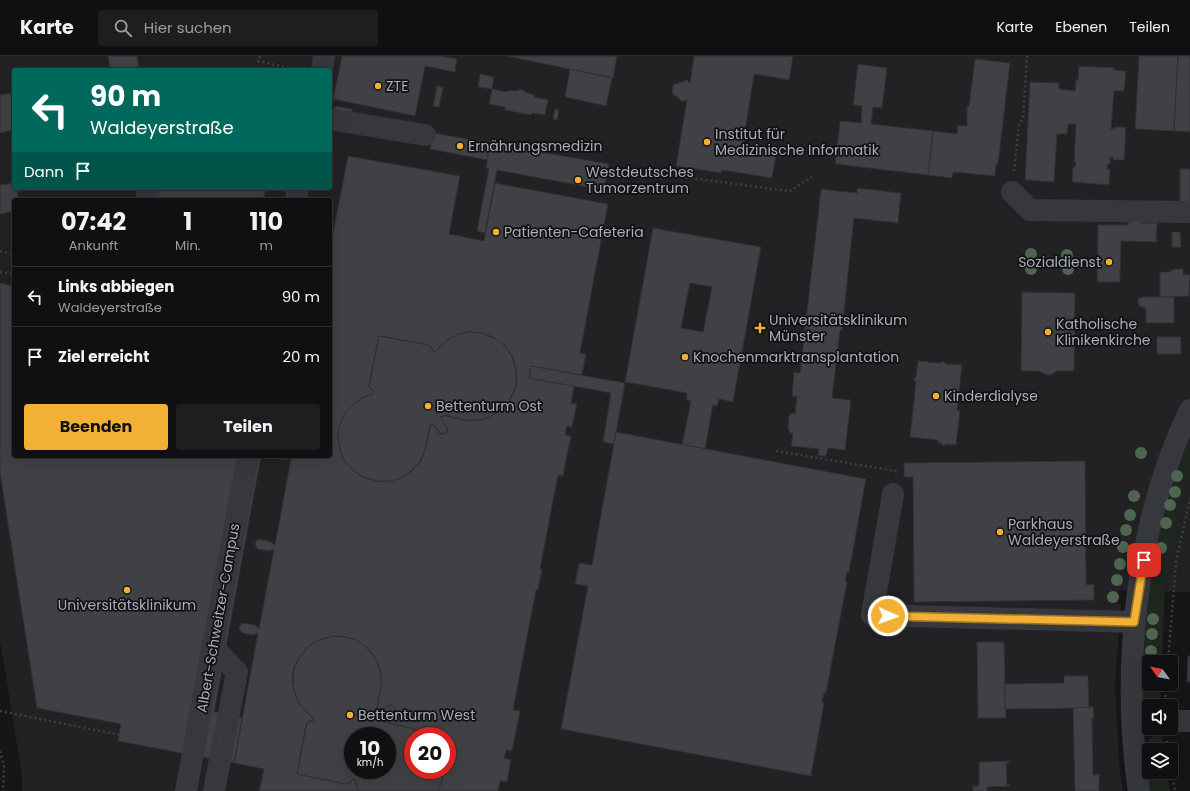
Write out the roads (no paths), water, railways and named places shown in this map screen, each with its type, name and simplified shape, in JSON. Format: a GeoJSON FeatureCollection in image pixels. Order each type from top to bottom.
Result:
{"type":"FeatureCollection","features":[{"type":"Feature","properties":{"kind":"street"},"geometry":{"type":"LineString","coordinates":[[322,68],[324,56]]}},
{"type":"Feature","properties":{"kind":"street"},"geometry":{"type":"LineString","coordinates":[[332,119],[425,135]]}},
{"type":"Feature","properties":{"kind":"street"},"geometry":{"type":"LineString","coordinates":[[1012,192],[1030,210],[1190,212]]}},
{"type":"Feature","properties":{"kind":"street"},"geometry":{"type":"LineString","coordinates":[[1139,791],[1141,722],[1132,671],[1134,622],[1141,573],[1165,471],[1185,433],[1190,410]]}},
{"type":"Feature","properties":{"kind":"street","name":"Albert-Schweitzer-Campus"},"geometry":{"type":"LineString","coordinates":[[187,785],[248,458]]}},
{"type":"Feature","properties":{"kind":"street"},"geometry":{"type":"LineString","coordinates":[[893,494],[872,615],[1134,622]]}},
{"type":"Feature","properties":{"kind":"street"},"geometry":{"type":"LineString","coordinates":[[212,646],[237,672],[214,791]]}},
{"type":"Feature","properties":{"kind":"street"},"geometry":{"type":"LineString","coordinates":[[1178,721],[1190,721]]}},
{"type":"Feature","properties":{"kind":"place","name":"ZTE"},"geometry":{"type":"Point","coordinates":[378,86]}},
{"type":"Feature","properties":{"kind":"place","name":"Institut für Medizinische Informatik"},"geometry":{"type":"Point","coordinates":[707,142]}},
{"type":"Feature","properties":{"kind":"place","name":"Ernährungsmedizin"},"geometry":{"type":"Point","coordinates":[460,146]}},
{"type":"Feature","properties":{"kind":"place","name":"Westdeutsches Tumorzentrum"},"geometry":{"type":"Point","coordinates":[578,180]}},
{"type":"Feature","properties":{"kind":"place","name":"Patienten-Cafeteria"},"geometry":{"type":"Point","coordinates":[496,232]}},
{"type":"Feature","properties":{"kind":"place","name":"Sozialdienst"},"geometry":{"type":"Point","coordinates":[1109,262]}},
{"type":"Feature","properties":{"kind":"place","name":"Universitätsklinikum Münster"},"geometry":{"type":"Point","coordinates":[760,328]}},
{"type":"Feature","properties":{"kind":"place","name":"Katholische Klinikenkirche"},"geometry":{"type":"Point","coordinates":[1048,332]}},
{"type":"Feature","properties":{"kind":"place","name":"Knochenmarktransplantation"},"geometry":{"type":"Point","coordinates":[685,357]}},
{"type":"Feature","properties":{"kind":"place","name":"Kinderdialyse"},"geometry":{"type":"Point","coordinates":[936,396]}},
{"type":"Feature","properties":{"kind":"place","name":"Bettenturm Ost"},"geometry":{"type":"Point","coordinates":[428,406]}},
{"type":"Feature","properties":{"kind":"place","name":"Parkhaus Waldeyerstraße"},"geometry":{"type":"Point","coordinates":[1000,532]}},
{"type":"Feature","properties":{"kind":"place","name":"Universitätsklinikum"},"geometry":{"type":"Point","coordinates":[127,590]}},
{"type":"Feature","properties":{"kind":"place","name":"Bettenturm West"},"geometry":{"type":"Point","coordinates":[350,715]}}]}
